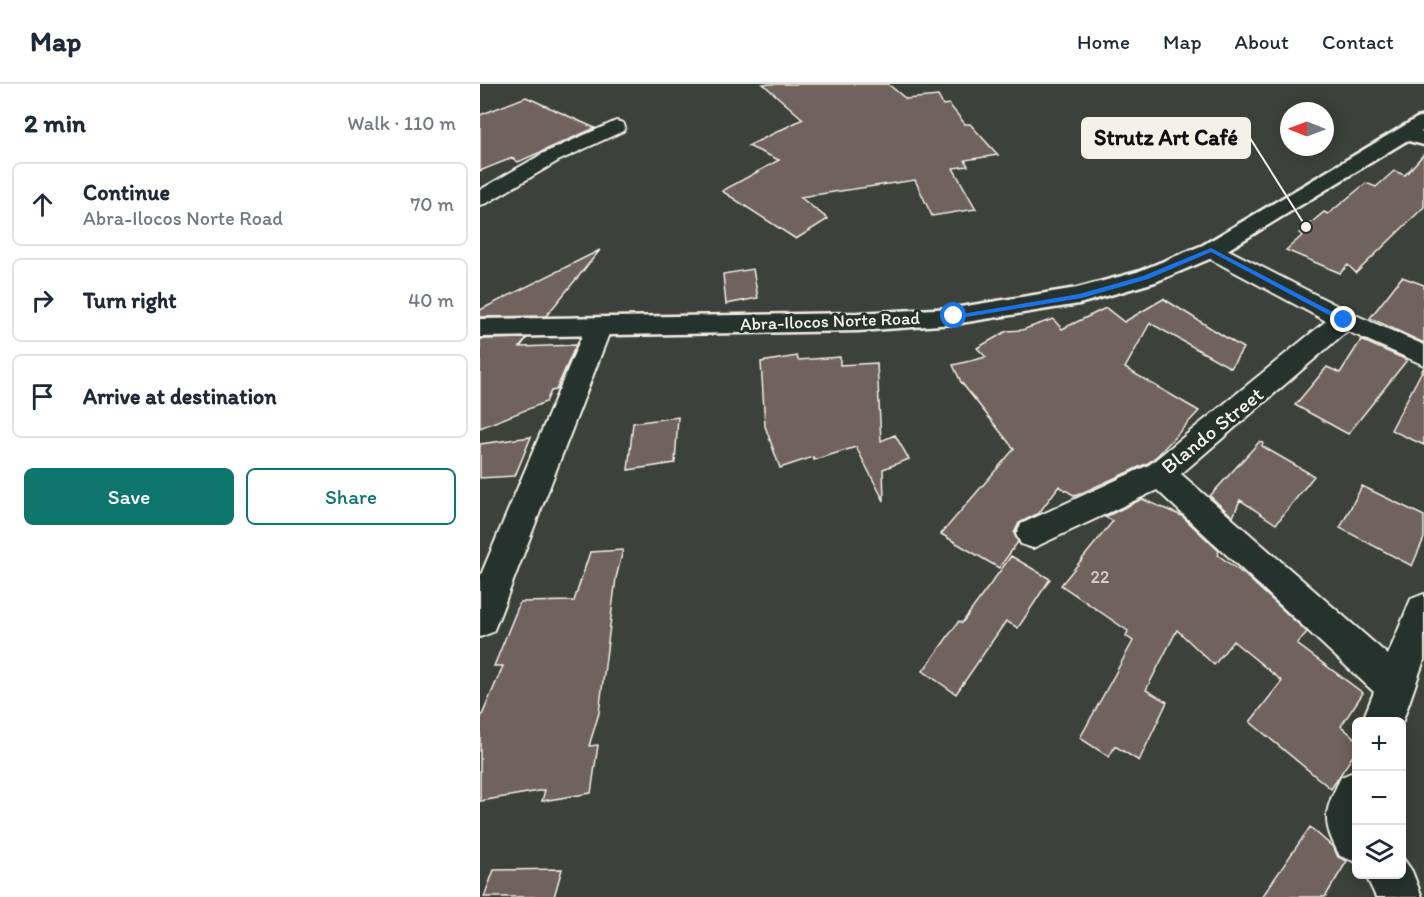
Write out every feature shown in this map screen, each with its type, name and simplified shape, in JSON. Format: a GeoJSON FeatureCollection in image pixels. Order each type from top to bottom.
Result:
{"type":"FeatureCollection","features":[{"type":"Feature","properties":{"kind":"main road","name":"Abra-Ilocos Norte Road"},"geometry":{"type":"LineString","coordinates":[[480,328],[858,322],[954,316],[1079,296],[1146,278],[1211,250],[1417,132]]}},
{"type":"Feature","properties":{"kind":"street"},"geometry":{"type":"LineString","coordinates":[[480,199],[551,157],[616,127]]}},
{"type":"Feature","properties":{"kind":"street"},"geometry":{"type":"LineString","coordinates":[[1211,250],[1344,320],[1424,356]]}},
{"type":"Feature","properties":{"kind":"street","name":"Blando Street"},"geometry":{"type":"LineString","coordinates":[[1033,534],[1160,474],[1344,320]]}},
{"type":"Feature","properties":{"kind":"street"},"geometry":{"type":"LineString","coordinates":[[480,620],[599,326]]}},
{"type":"Feature","properties":{"kind":"street"},"geometry":{"type":"LineString","coordinates":[[1160,474],[1394,685]]}},
{"type":"Feature","properties":{"kind":"street"},"geometry":{"type":"LineString","coordinates":[[1384,717],[1424,610]]}},
{"type":"Feature","properties":{"kind":"street"},"geometry":{"type":"LineString","coordinates":[[1352,801],[1347,813],[1348,826],[1352,833]]}},
{"type":"Feature","properties":{"kind":"street"},"geometry":{"type":"LineString","coordinates":[[1390,879],[1399,897]]}},
{"type":"Feature","properties":{"kind":"building"},"geometry":{"type":"Polygon","coordinates":[[[763,84],[888,84],[906,99],[938,96],[943,105],[949,104],[965,124],[970,124],[998,155],[965,160],[968,166],[953,168],[976,209],[932,216],[915,180],[800,197],[828,219],[796,239],[722,191],[779,160],[748,146],[803,119],[763,84]]]}},
{"type":"Feature","properties":{"kind":"building"},"geometry":{"type":"Polygon","coordinates":[[[526,97],[595,128],[518,162],[512,158],[480,171],[480,115],[526,97]]]}},
{"type":"Feature","properties":{"kind":"building"},"geometry":{"type":"Polygon","coordinates":[[[1424,154],[1424,207],[1356,273],[1348,265],[1340,273],[1286,250],[1303,235],[1299,233],[1324,212],[1328,214],[1366,183],[1376,187],[1394,171],[1405,175],[1424,154]]]}},
{"type":"Feature","properties":{"kind":"building"},"geometry":{"type":"Polygon","coordinates":[[[600,250],[546,316],[480,317],[480,310],[600,250]]]}},
{"type":"Feature","properties":{"kind":"building"},"geometry":{"type":"Polygon","coordinates":[[[753,269],[758,298],[726,304],[723,274],[753,269]]]}},
{"type":"Feature","properties":{"kind":"building"},"geometry":{"type":"Polygon","coordinates":[[[1402,277],[1424,285],[1424,343],[1370,318],[1402,277]]]}},
{"type":"Feature","properties":{"kind":"building"},"geometry":{"type":"Polygon","coordinates":[[[1165,298],[1243,348],[1231,368],[1150,323],[1125,368],[1199,411],[1158,455],[1148,463],[1075,496],[1059,486],[1039,513],[1019,523],[1014,533],[1018,542],[999,568],[941,534],[1014,449],[961,382],[953,365],[986,357],[977,348],[1007,331],[1022,330],[1053,319],[1062,329],[1106,308],[1124,322],[1165,298]]]}},
{"type":"Feature","properties":{"kind":"building"},"geometry":{"type":"Polygon","coordinates":[[[527,338],[520,347],[576,345],[556,390],[551,391],[546,402],[480,428],[480,339],[527,338]]]}},
{"type":"Feature","properties":{"kind":"building"},"geometry":{"type":"Polygon","coordinates":[[[1361,340],[1407,360],[1348,434],[1295,405],[1327,367],[1340,373],[1361,340]]]}},
{"type":"Feature","properties":{"kind":"building"},"geometry":{"type":"Polygon","coordinates":[[[797,356],[798,360],[840,357],[840,365],[877,363],[881,441],[895,435],[909,459],[883,469],[884,501],[856,447],[814,460],[813,457],[780,468],[765,426],[761,362],[797,356]]]}},
{"type":"Feature","properties":{"kind":"building"},"geometry":{"type":"Polygon","coordinates":[[[1424,367],[1424,445],[1391,430],[1424,367]]]}},
{"type":"Feature","properties":{"kind":"building"},"geometry":{"type":"Polygon","coordinates":[[[678,417],[675,463],[628,470],[633,423],[678,417]]]}},
{"type":"Feature","properties":{"kind":"building"},"geometry":{"type":"Polygon","coordinates":[[[531,437],[515,476],[480,478],[480,444],[531,437]]]}},
{"type":"Feature","properties":{"kind":"building"},"geometry":{"type":"Polygon","coordinates":[[[1260,441],[1263,443],[1262,446],[1314,476],[1276,524],[1240,500],[1233,517],[1210,496],[1260,441]]]}},
{"type":"Feature","properties":{"kind":"building"},"geometry":{"type":"Polygon","coordinates":[[[1362,486],[1424,516],[1424,538],[1412,566],[1340,528],[1362,486]]]}},
{"type":"Feature","properties":{"kind":"building"},"geometry":{"type":"Polygon","coordinates":[[[1142,499],[1182,516],[1219,551],[1218,555],[1245,575],[1307,632],[1297,644],[1363,693],[1341,726],[1352,736],[1352,757],[1331,789],[1250,722],[1282,681],[1233,641],[1214,665],[1177,630],[1146,690],[1167,702],[1139,761],[1115,746],[1109,757],[1080,738],[1133,641],[1126,636],[1128,631],[1061,585],[1113,521],[1105,517],[1142,499]]]}},
{"type":"Feature","properties":{"kind":"building"},"geometry":{"type":"Polygon","coordinates":[[[623,550],[616,578],[599,713],[589,746],[598,745],[591,793],[542,801],[545,790],[480,801],[480,720],[503,666],[494,666],[520,602],[574,601],[590,552],[623,550]]]}},
{"type":"Feature","properties":{"kind":"building"},"geometry":{"type":"Polygon","coordinates":[[[1011,556],[1050,579],[1018,628],[1006,621],[956,694],[923,671],[959,621],[962,623],[1011,556]]]}},
{"type":"Feature","properties":{"kind":"building"},"geometry":{"type":"Polygon","coordinates":[[[1310,827],[1334,848],[1338,857],[1347,861],[1325,897],[1262,897],[1310,827]]]}},
{"type":"Feature","properties":{"kind":"building"},"geometry":{"type":"Polygon","coordinates":[[[562,869],[554,897],[484,897],[494,870],[562,869]]]}},
{"type":"Feature","properties":{"kind":"place","name":"Strutz Art Café"},"geometry":{"type":"Point","coordinates":[1306,227]}},
{"type":"Feature","properties":{"kind":"route"},"geometry":{"type":"LineString","coordinates":[[954,316],[1079,296],[1146,278],[1211,250],[1344,320]]}}]}
